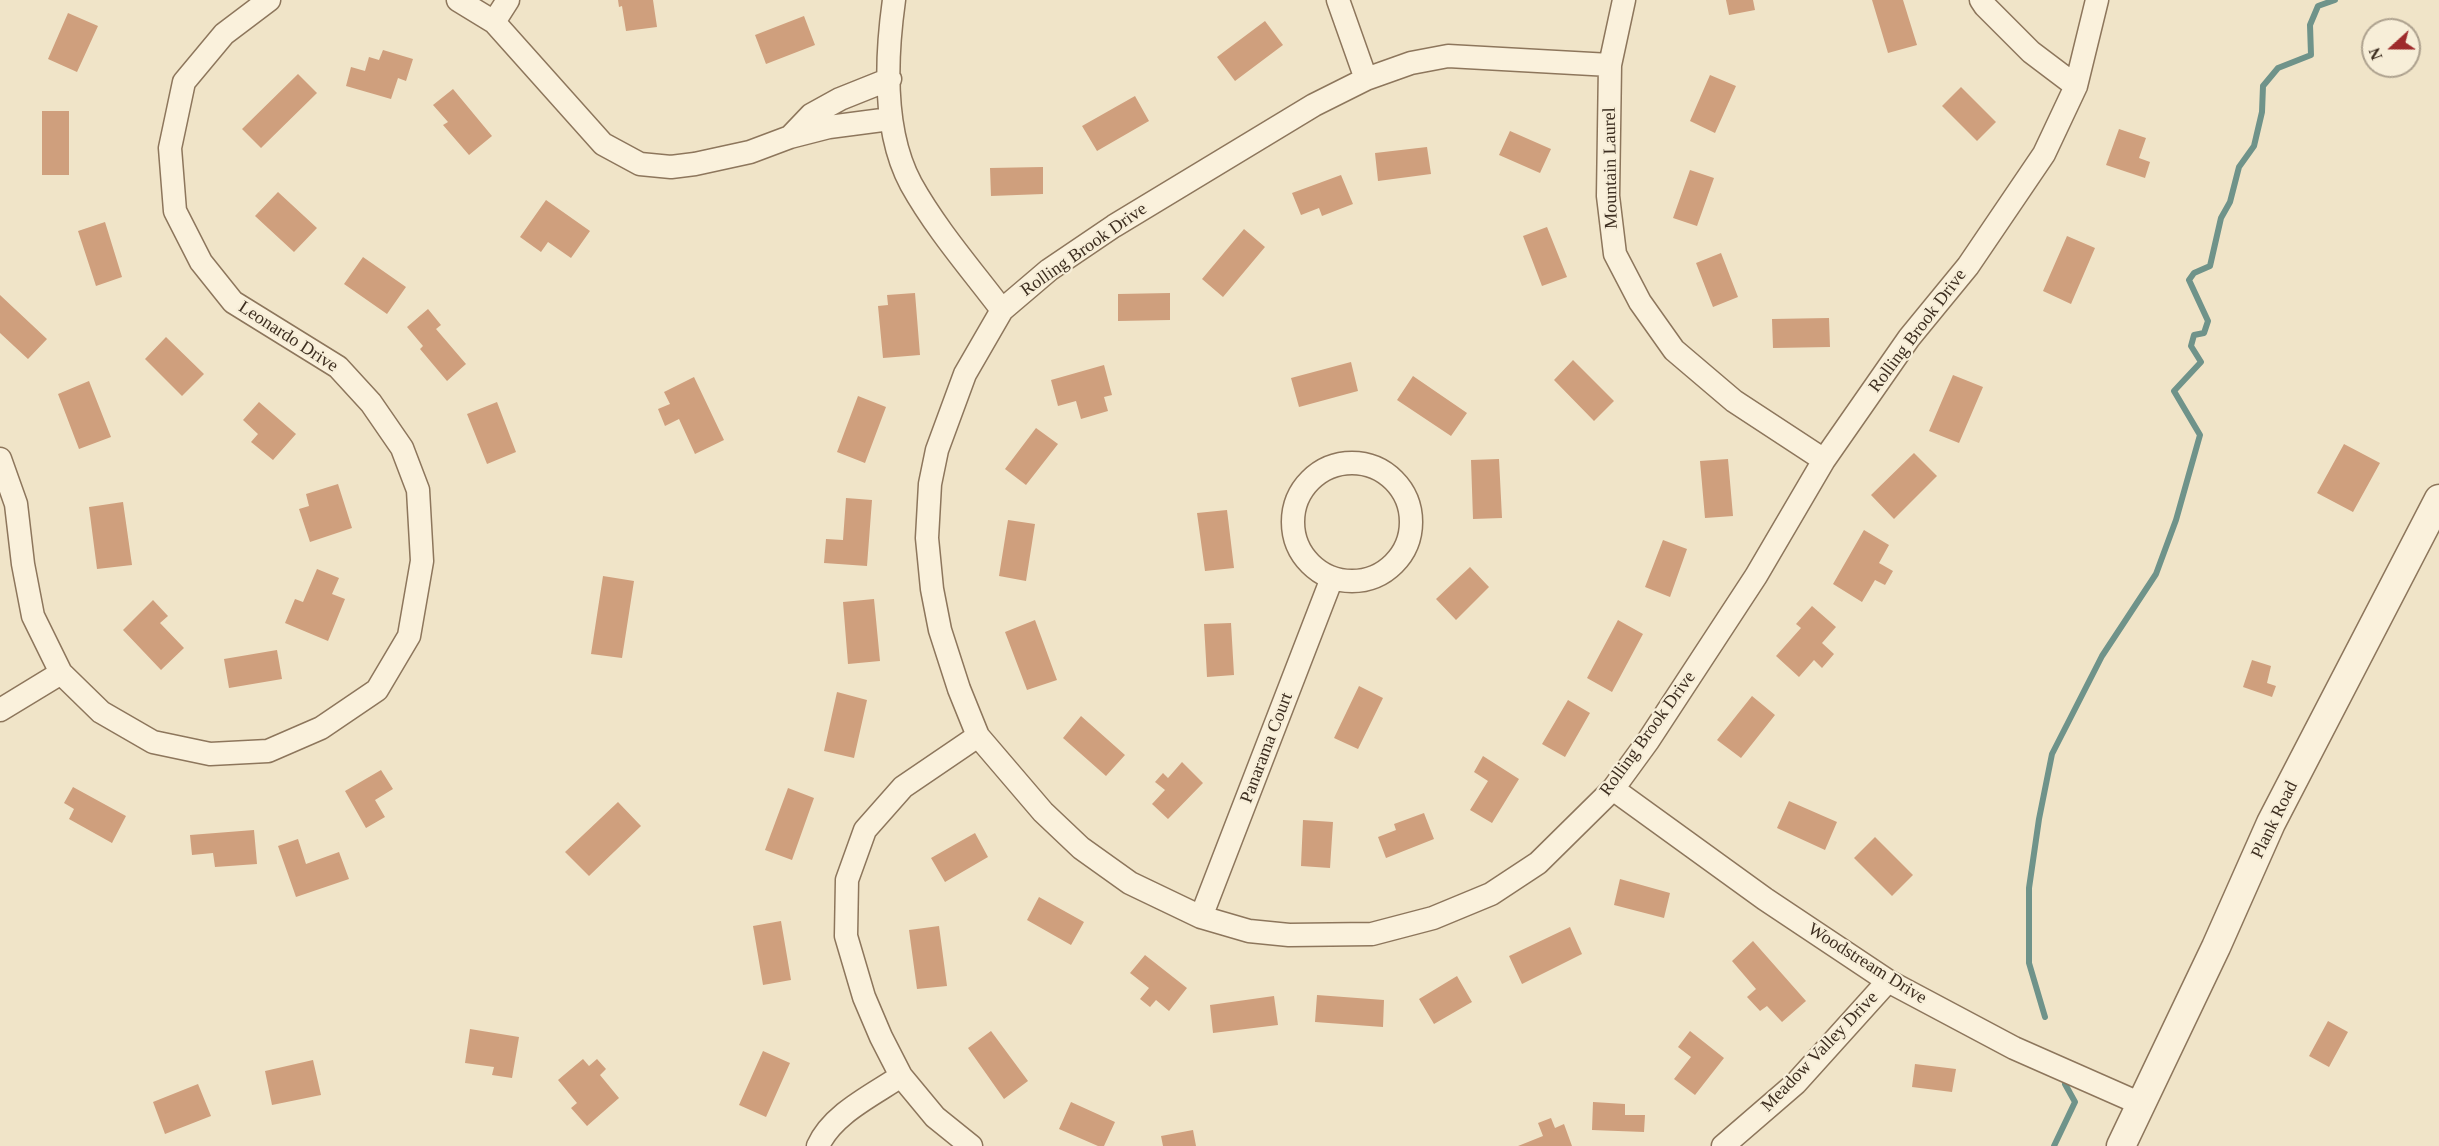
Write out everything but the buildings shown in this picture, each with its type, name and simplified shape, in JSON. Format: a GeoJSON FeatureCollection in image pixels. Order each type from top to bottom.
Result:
{"type":"FeatureCollection","features":[{"type":"Feature","properties":{"kind":"street","name":"Leonardo Drive"},"geometry":{"type":"LineString","coordinates":[[0,459],[16,504],[23,564],[33,616],[61,672],[101,712],[153,742],[210,754],[268,751],[321,728],[376,690],[409,636],[422,561],[418,490],[402,448],[371,403],[338,367],[233,302],[201,262],[175,211],[170,148],[184,82],[224,34],[269,0]]}},
{"type":"Feature","properties":{"kind":"street"},"geometry":{"type":"LineString","coordinates":[[458,0],[494,22],[603,144],[640,164],[671,167],[695,164],[750,152],[789,137],[890,119]]}},
{"type":"Feature","properties":{"kind":"street"},"geometry":{"type":"LineString","coordinates":[[494,22],[508,0]]}},
{"type":"Feature","properties":{"kind":"street"},"geometry":{"type":"LineString","coordinates":[[894,0],[889,35],[890,119],[910,182],[931,216],[1002,310]]}},
{"type":"Feature","properties":{"kind":"street"},"geometry":{"type":"LineString","coordinates":[[1338,0],[1366,79]]}},
{"type":"Feature","properties":{"kind":"street","name":"Mountain Laurel"},"geometry":{"type":"LineString","coordinates":[[1624,0],[1610,64],[1608,196],[1615,254],[1640,302],[1674,350],[1734,401],[1824,460]]}},
{"type":"Feature","properties":{"kind":"street"},"geometry":{"type":"LineString","coordinates":[[1981,0],[2031,52],[2076,86]]}},
{"type":"Feature","properties":{"kind":"street","name":"Rolling Brook Drive"},"geometry":{"type":"LineString","coordinates":[[1610,64],[1448,56],[1411,63],[1366,79],[1314,105],[1114,226],[1049,270],[1002,310],[965,374],[938,450],[930,484],[927,538],[932,589],[940,630],[959,689],[978,736],[1043,812],[1081,848],[1130,884],[1201,917],[1249,931],[1289,935],[1372,934],[1433,918],[1491,894],[1538,863],[1613,789],[1648,741],[1756,576],[1824,460],[1909,338],[1968,266],[2044,154],[2076,86],[2097,0]]}},
{"type":"Feature","properties":{"kind":"street"},"geometry":{"type":"LineString","coordinates":[[789,137],[811,115],[840,99],[890,79]]}},
{"type":"Feature","properties":{"kind":"street"},"geometry":{"type":"LineString","coordinates":[[1348,463],[1371,466],[1391,478],[1405,496],[1411,519],[1408,542],[1396,562],[1378,576],[1355,582],[1332,579],[1312,567],[1298,548],[1292,526],[1296,502],[1307,483],[1326,469],[1348,463]]}},
{"type":"Feature","properties":{"kind":"street","name":"Plank Road"},"geometry":{"type":"LineString","coordinates":[[2121,1146],[2216,947],[2271,824],[2439,500]]}},
{"type":"Feature","properties":{"kind":"street","name":"Panarama Court"},"geometry":{"type":"LineString","coordinates":[[1201,917],[1332,579]]}},
{"type":"Feature","properties":{"kind":"street"},"geometry":{"type":"LineString","coordinates":[[0,711],[61,672]]}},
{"type":"Feature","properties":{"kind":"street"},"geometry":{"type":"LineString","coordinates":[[971,1146],[935,1117],[901,1076],[864,997],[846,936],[847,880],[865,830],[903,787],[978,736]]}},
{"type":"Feature","properties":{"kind":"street","name":"Woodstream Drive"},"geometry":{"type":"LineString","coordinates":[[1613,789],[1765,899],[1888,981],[2014,1048],[2141,1104]]}},
{"type":"Feature","properties":{"kind":"street","name":"Meadow Valley Drive"},"geometry":{"type":"LineString","coordinates":[[1723,1146],[1796,1083],[1888,981]]}},
{"type":"Feature","properties":{"kind":"street"},"geometry":{"type":"LineString","coordinates":[[818,1146],[824,1132],[838,1118],[901,1076]]}},
{"type":"Feature","properties":{"kind":"waterway"},"geometry":{"type":"LineString","coordinates":[[2045,1017],[2029,963],[2029,888],[2039,819],[2052,754],[2102,656],[2156,574],[2176,520],[2200,435],[2174,391],[2201,362],[2191,346],[2194,335],[2204,333],[2208,321],[2189,280],[2194,273],[2210,266],[2221,218],[2230,202],[2239,167],[2254,146],[2262,112],[2263,86],[2278,68],[2311,55],[2310,25],[2318,6],[2335,0]]}},
{"type":"Feature","properties":{"kind":"waterway"},"geometry":{"type":"LineString","coordinates":[[2054,1146],[2075,1102],[2065,1084]]}}]}
